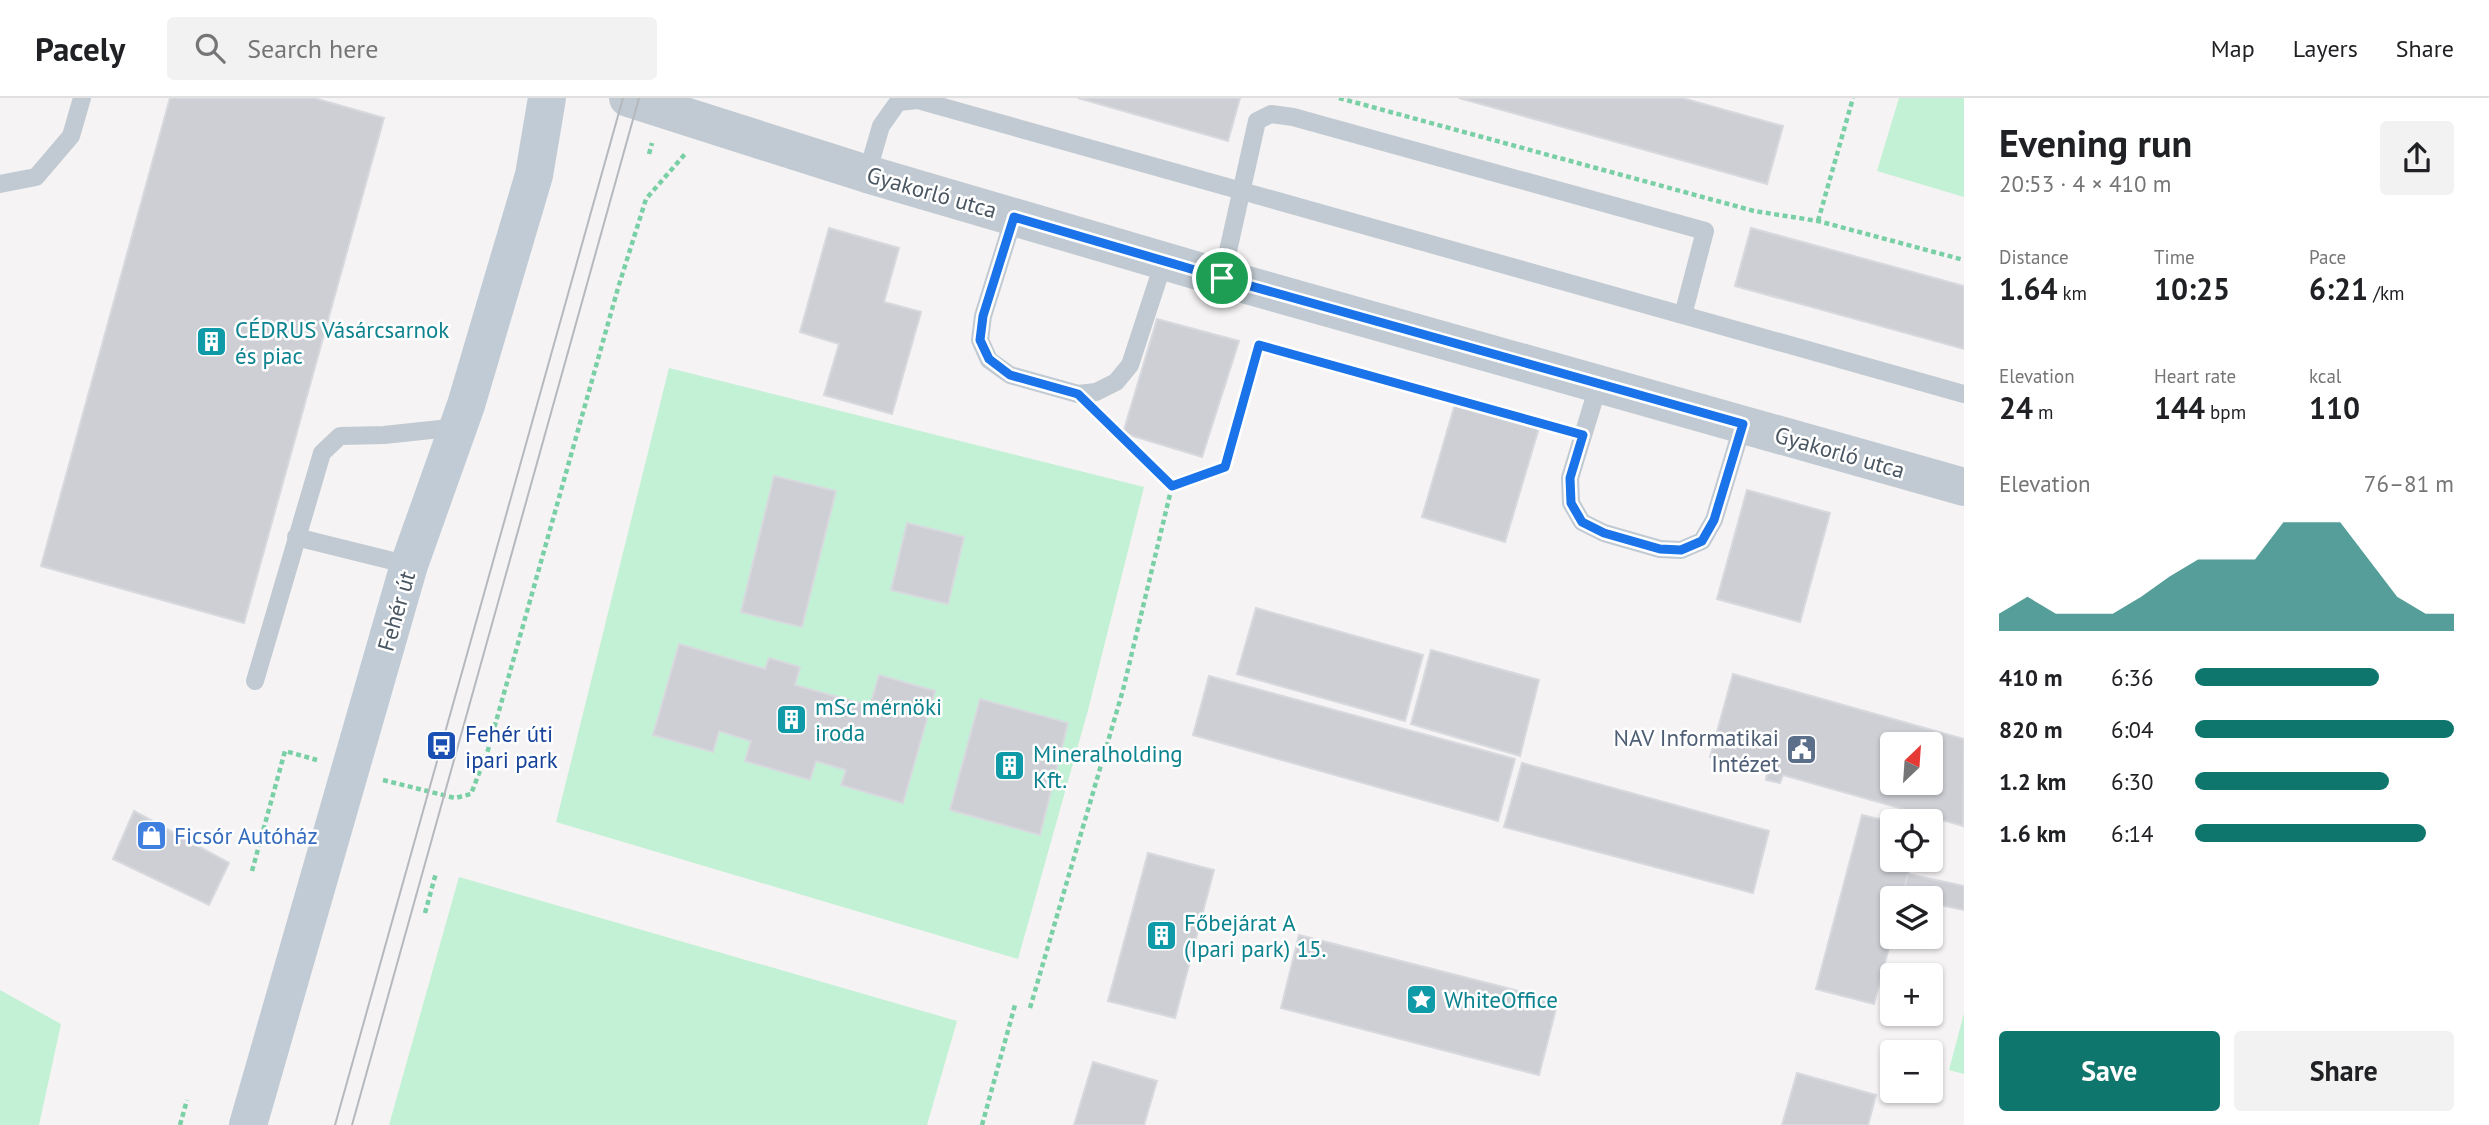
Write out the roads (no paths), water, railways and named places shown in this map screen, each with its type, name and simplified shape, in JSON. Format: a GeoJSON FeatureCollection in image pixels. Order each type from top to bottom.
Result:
{"type":"FeatureCollection","features":[{"type":"Feature","properties":{"kind":"main road","name":"Fehér út"},"geometry":{"type":"LineString","coordinates":[[248,1125],[409,565],[459,428],[534,175],[547,98]]}},
{"type":"Feature","properties":{"kind":"street","name":"Gyakorló utca"},"geometry":{"type":"LineString","coordinates":[[628,98],[867,174],[1222,278],[1964,487]]}},
{"type":"Feature","properties":{"kind":"lane"},"geometry":{"type":"LineString","coordinates":[[0,184],[36,177],[71,136],[82,98]]}},
{"type":"Feature","properties":{"kind":"lane"},"geometry":{"type":"LineString","coordinates":[[867,174],[881,126],[898,102],[918,99],[1964,394]]}},
{"type":"Feature","properties":{"kind":"lane"},"geometry":{"type":"LineString","coordinates":[[1222,278],[1257,121],[1271,114],[1293,117],[1705,231],[1683,315]]}},
{"type":"Feature","properties":{"kind":"lane"},"geometry":{"type":"LineString","coordinates":[[1014,217],[983,316],[980,340],[989,359],[1010,375],[1078,394],[1096,392],[1116,382],[1130,365],[1164,261]]}},
{"type":"Feature","properties":{"kind":"lane"},"geometry":{"type":"LineString","coordinates":[[1599,383],[1570,478],[1571,503],[1582,522],[1616,536],[1660,549],[1681,550],[1702,541],[1714,520],[1743,424]]}},
{"type":"Feature","properties":{"kind":"lane"},"geometry":{"type":"LineString","coordinates":[[255,681],[322,453],[341,436],[384,436],[459,428]]}},
{"type":"Feature","properties":{"kind":"lane"},"geometry":{"type":"LineString","coordinates":[[296,537],[409,565]]}},
{"type":"Feature","properties":{"kind":"tram line"},"geometry":{"type":"LineString","coordinates":[[335,1125],[623,98]]}},
{"type":"Feature","properties":{"kind":"tram line"},"geometry":{"type":"LineString","coordinates":[[352,1125],[639,98]]}},
{"type":"Feature","properties":{"kind":"place","name":"CÉDRUS Vásárcsarnok és piac"},"geometry":{"type":"Point","coordinates":[212,342]}},
{"type":"Feature","properties":{"kind":"place","name":"mSc mérnöki iroda"},"geometry":{"type":"Point","coordinates":[792,719]}},
{"type":"Feature","properties":{"kind":"place","name":"Fehér úti ipari park"},"geometry":{"type":"Point","coordinates":[442,746]}},
{"type":"Feature","properties":{"kind":"place","name":"NAV Informatikai Intézet"},"geometry":{"type":"Point","coordinates":[1802,750]}},
{"type":"Feature","properties":{"kind":"place","name":"Mineralholding Kft."},"geometry":{"type":"Point","coordinates":[1010,766]}},
{"type":"Feature","properties":{"kind":"place","name":"Ficsór Autóház"},"geometry":{"type":"Point","coordinates":[151,835]}},
{"type":"Feature","properties":{"kind":"place","name":"Főbejárat A (Ipari park) 15."},"geometry":{"type":"Point","coordinates":[1161,935]}},
{"type":"Feature","properties":{"kind":"place","name":"WhiteOffice"},"geometry":{"type":"Point","coordinates":[1421,999]}}]}
